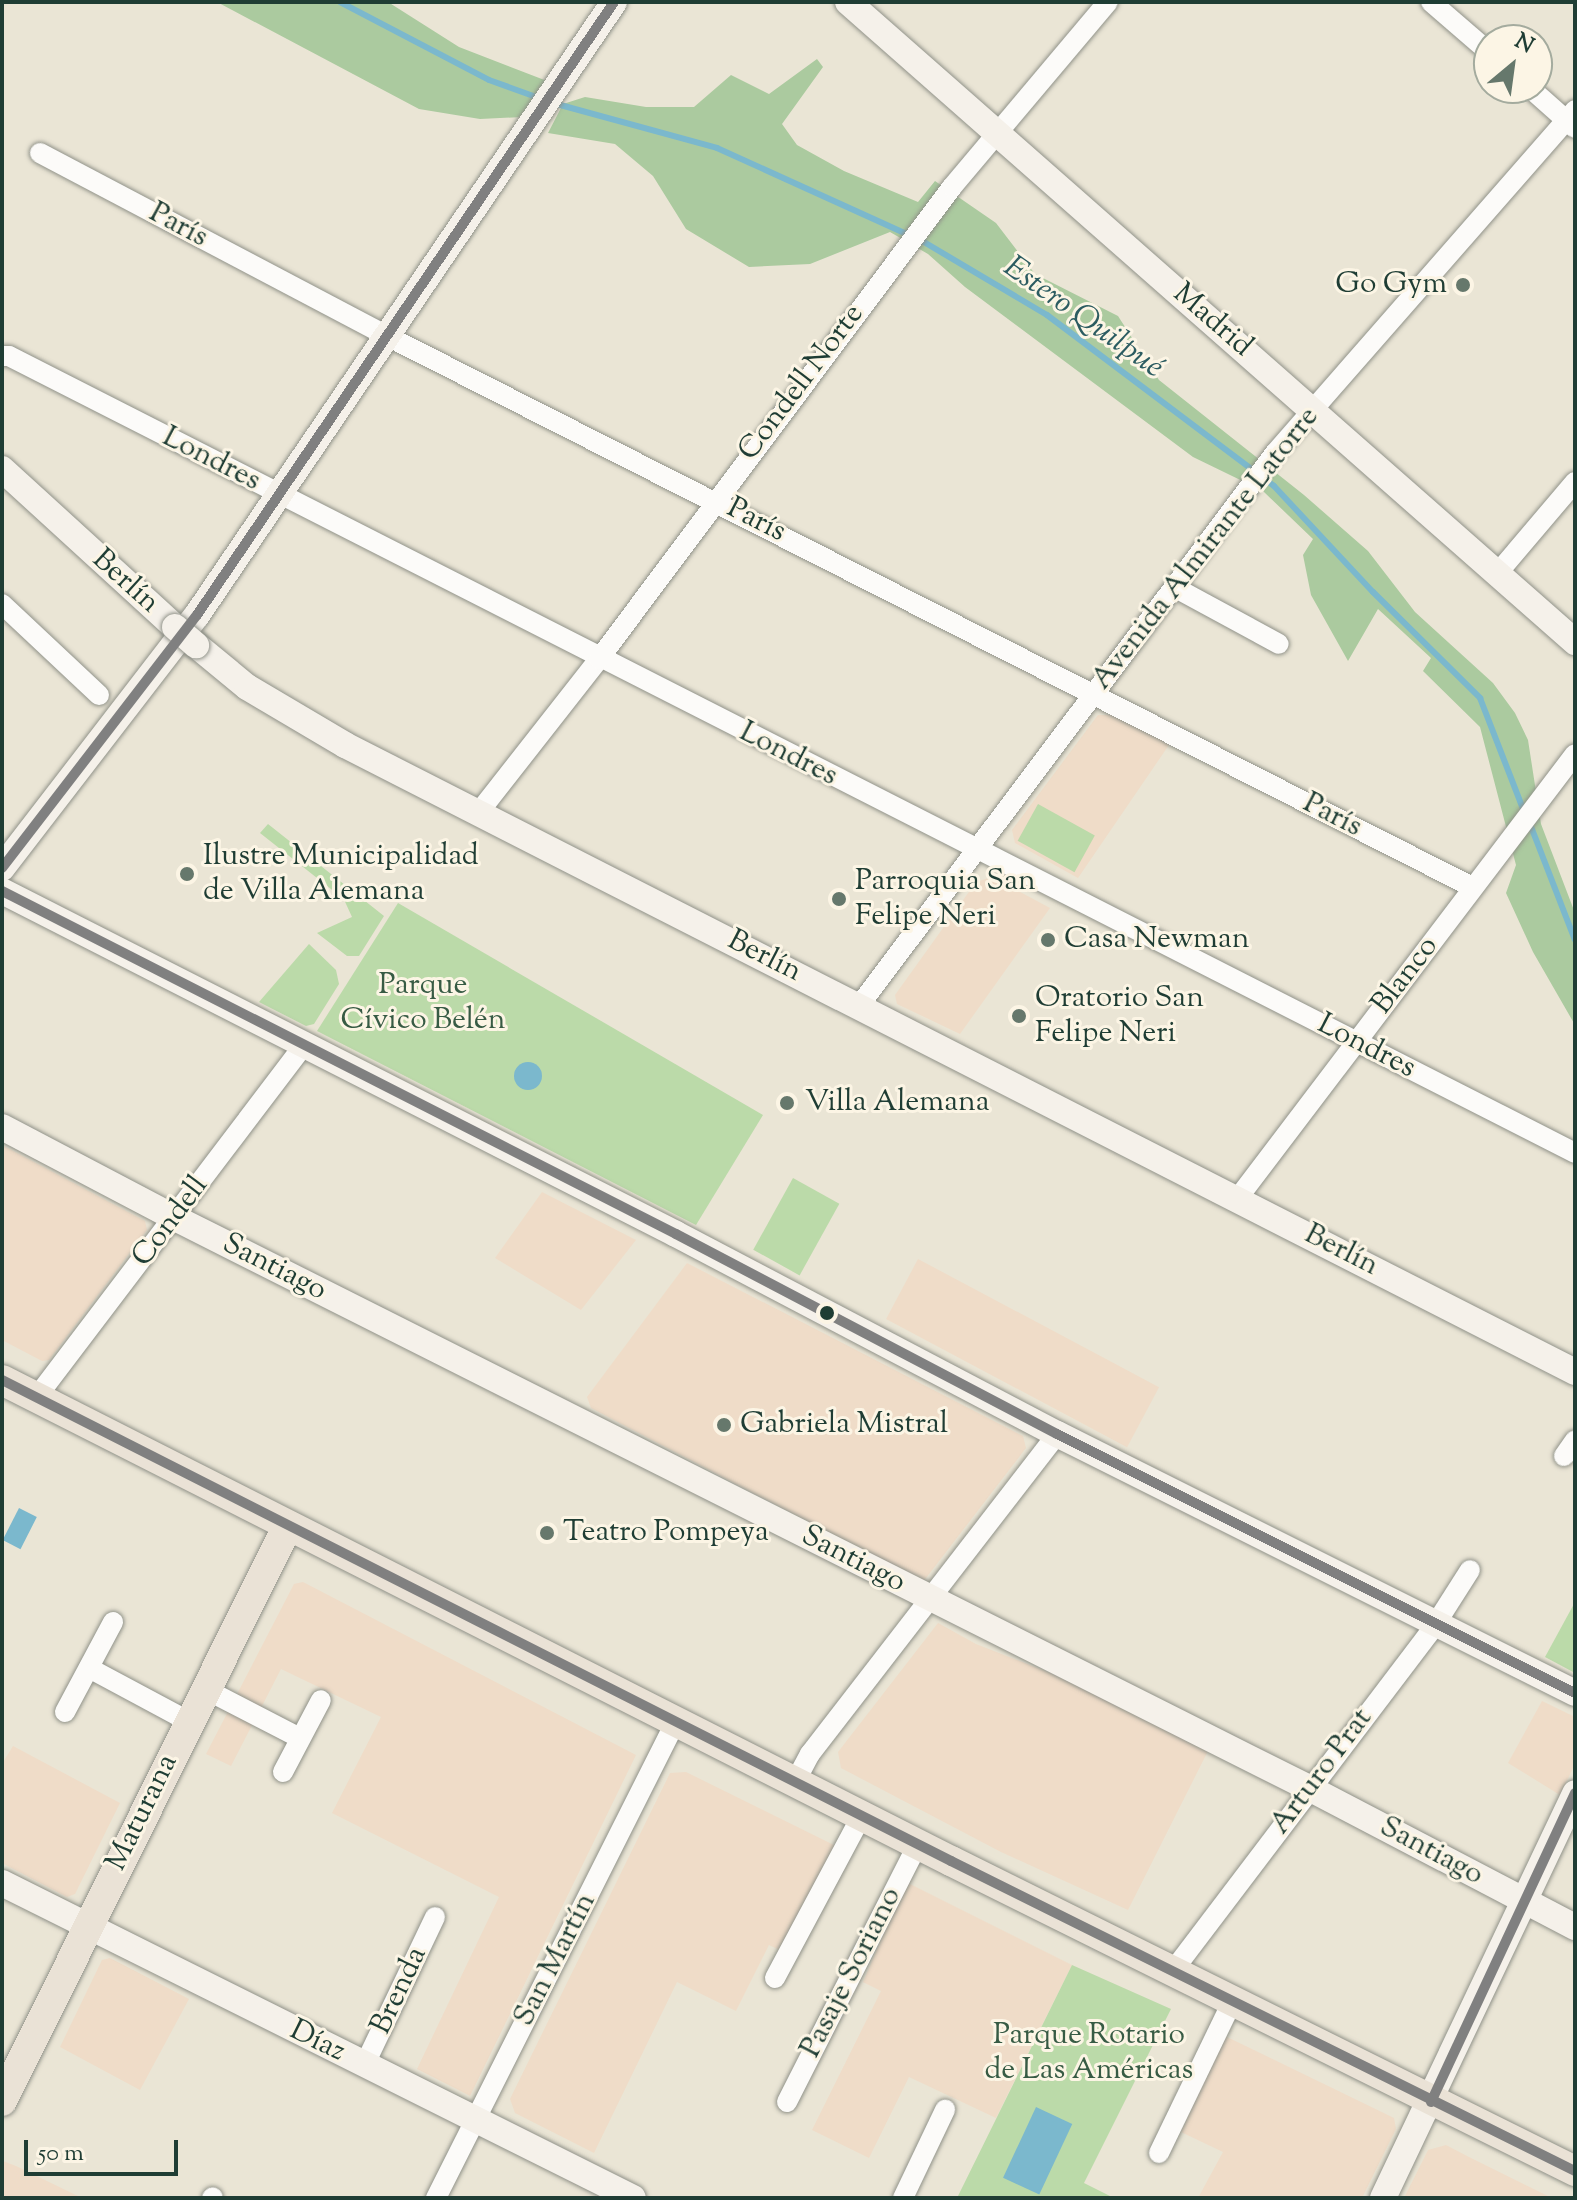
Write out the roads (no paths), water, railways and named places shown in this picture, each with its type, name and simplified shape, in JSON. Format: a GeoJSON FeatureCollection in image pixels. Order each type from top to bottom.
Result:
{"type":"FeatureCollection","features":[{"type":"Feature","properties":{"kind":"main road"},"geometry":{"type":"LineString","coordinates":[[2,1380],[287,1527],[1431,2102],[1575,2171]]}},
{"type":"Feature","properties":{"kind":"main road","name":"Maturana"},"geometry":{"type":"LineString","coordinates":[[2,2101],[287,1527]]}},
{"type":"Feature","properties":{"kind":"street"},"geometry":{"type":"LineString","coordinates":[[2,868],[197,615],[556,92],[614,2]]}},
{"type":"Feature","properties":{"kind":"street","name":"Madrid"},"geometry":{"type":"LineString","coordinates":[[848,2],[1575,642]]}},
{"type":"Feature","properties":{"kind":"street","name":"Condell Norte"},"geometry":{"type":"LineString","coordinates":[[479,812],[599,659],[714,500],[952,187],[1108,2]]}},
{"type":"Feature","properties":{"kind":"street"},"geometry":{"type":"LineString","coordinates":[[1431,2],[1473,38]]}},
{"type":"Feature","properties":{"kind":"street"},"geometry":{"type":"LineString","coordinates":[[1552,104],[1572,119]]}},
{"type":"Feature","properties":{"kind":"street","name":"Avenida Almirante Latorre"},"geometry":{"type":"LineString","coordinates":[[859,1006],[1275,453],[1572,119]]}},
{"type":"Feature","properties":{"kind":"street","name":"París"},"geometry":{"type":"LineString","coordinates":[[40,153],[389,337],[1472,887]]}},
{"type":"Feature","properties":{"kind":"street","name":"Londres"},"geometry":{"type":"LineString","coordinates":[[2,356],[1575,1153]]}},
{"type":"Feature","properties":{"kind":"street","name":"Berlín"},"geometry":{"type":"LineString","coordinates":[[2,469],[175,627],[247,687],[345,745],[1575,1372]]}},
{"type":"Feature","properties":{"kind":"street"},"geometry":{"type":"LineString","coordinates":[[1496,575],[1575,482]]}},
{"type":"Feature","properties":{"kind":"street"},"geometry":{"type":"LineString","coordinates":[[1174,587],[1279,644]]}},
{"type":"Feature","properties":{"kind":"street"},"geometry":{"type":"LineString","coordinates":[[2,604],[99,695]]}},
{"type":"Feature","properties":{"kind":"street","name":"Blanco"},"geometry":{"type":"LineString","coordinates":[[1238,1198],[1499,850],[1575,754]]}},
{"type":"Feature","properties":{"kind":"street"},"geometry":{"type":"LineString","coordinates":[[2,891],[1057,1434],[1575,1693]]}},
{"type":"Feature","properties":{"kind":"street","name":"Condell"},"geometry":{"type":"LineString","coordinates":[[36,1398],[304,1045]]}},
{"type":"Feature","properties":{"kind":"street","name":"Santiago"},"geometry":{"type":"LineString","coordinates":[[2,1127],[175,1218],[1309,1788],[1575,1927]]}},
{"type":"Feature","properties":{"kind":"street"},"geometry":{"type":"LineString","coordinates":[[795,1782],[810,1754],[1057,1434]]}},
{"type":"Feature","properties":{"kind":"street","name":"Arturo Prat"},"geometry":{"type":"LineString","coordinates":[[1172,1972],[1435,1625],[1470,1570]]}},
{"type":"Feature","properties":{"kind":"street"},"geometry":{"type":"LineString","coordinates":[[65,1712],[113,1622]]}},
{"type":"Feature","properties":{"kind":"street"},"geometry":{"type":"LineString","coordinates":[[89,1668],[188,1721]]}},
{"type":"Feature","properties":{"kind":"street"},"geometry":{"type":"LineString","coordinates":[[205,1689],[300,1738]]}},
{"type":"Feature","properties":{"kind":"street"},"geometry":{"type":"LineString","coordinates":[[283,1772],[321,1700]]}},
{"type":"Feature","properties":{"kind":"street","name":"San Martín"},"geometry":{"type":"LineString","coordinates":[[436,2198],[676,1721]]}},
{"type":"Feature","properties":{"kind":"street"},"geometry":{"type":"LineString","coordinates":[[1383,2198],[1575,1793]]}},
{"type":"Feature","properties":{"kind":"street"},"geometry":{"type":"LineString","coordinates":[[775,1978],[862,1815]]}},
{"type":"Feature","properties":{"kind":"street","name":"Pasaje Soriano"},"geometry":{"type":"LineString","coordinates":[[787,2102],[918,1844]]}},
{"type":"Feature","properties":{"kind":"street","name":"Díaz"},"geometry":{"type":"LineString","coordinates":[[2,1883],[633,2198]]}},
{"type":"Feature","properties":{"kind":"street","name":"Brenda"},"geometry":{"type":"LineString","coordinates":[[364,2066],[435,1917]]}},
{"type":"Feature","properties":{"kind":"street"},"geometry":{"type":"LineString","coordinates":[[1159,2153],[1232,2002]]}},
{"type":"Feature","properties":{"kind":"street"},"geometry":{"type":"LineString","coordinates":[[903,2198],[945,2110]]}},
{"type":"Feature","properties":{"kind":"water"},"geometry":{"type":"Polygon","coordinates":[[[528,1062],[538,1066],[542,1076],[538,1086],[528,1090],[518,1086],[514,1076],[518,1066],[528,1062]]]}},
{"type":"Feature","properties":{"kind":"water"},"geometry":{"type":"Polygon","coordinates":[[[19,1508],[37,1517],[20,1549],[3,1540],[19,1508]]]}},
{"type":"Feature","properties":{"kind":"water"},"geometry":{"type":"Polygon","coordinates":[[[1036,2107],[1072,2124],[1039,2195],[1003,2178],[1036,2107]]]}},
{"type":"Feature","properties":{"kind":"waterway","name":"Estero Quilpué"},"geometry":{"type":"LineString","coordinates":[[340,2],[489,80],[539,98]]}},
{"type":"Feature","properties":{"kind":"waterway","name":"Estero Quilpué"},"geometry":{"type":"LineString","coordinates":[[553,103],[717,148],[924,242],[1047,315],[1274,486],[1373,592],[1480,698],[1525,814]]}},
{"type":"Feature","properties":{"kind":"waterway","name":"Estero Quilpué"},"geometry":{"type":"LineString","coordinates":[[1530,824],[1575,940]]}},
{"type":"Feature","properties":{"kind":"place","name":"Go Gym"},"geometry":{"type":"Point","coordinates":[1463,285]}},
{"type":"Feature","properties":{"kind":"place","name":"Ilustre Municipalidad de Villa Alemana"},"geometry":{"type":"Point","coordinates":[187,874]}},
{"type":"Feature","properties":{"kind":"place","name":"Parroquia San Felipe Neri"},"geometry":{"type":"Point","coordinates":[839,899]}},
{"type":"Feature","properties":{"kind":"place","name":"Casa Newman"},"geometry":{"type":"Point","coordinates":[1048,940]}},
{"type":"Feature","properties":{"kind":"place","name":"Oratorio San Felipe Neri"},"geometry":{"type":"Point","coordinates":[1019,1016]}},
{"type":"Feature","properties":{"kind":"place","name":"Villa Alemana"},"geometry":{"type":"Point","coordinates":[787,1103]}},
{"type":"Feature","properties":{"kind":"place","name":"Gabriela Mistral"},"geometry":{"type":"Point","coordinates":[724,1425]}},
{"type":"Feature","properties":{"kind":"place","name":"Teatro Pompeya"},"geometry":{"type":"Point","coordinates":[547,1533]}},
{"type":"Feature","properties":{"kind":"park label","name":"Parque Cívico Belén"},"geometry":{"type":"Point","coordinates":[423,1003]}},
{"type":"Feature","properties":{"kind":"park label","name":"Parque Rotario de Las Américas"},"geometry":{"type":"Point","coordinates":[1089,2053]}}]}
